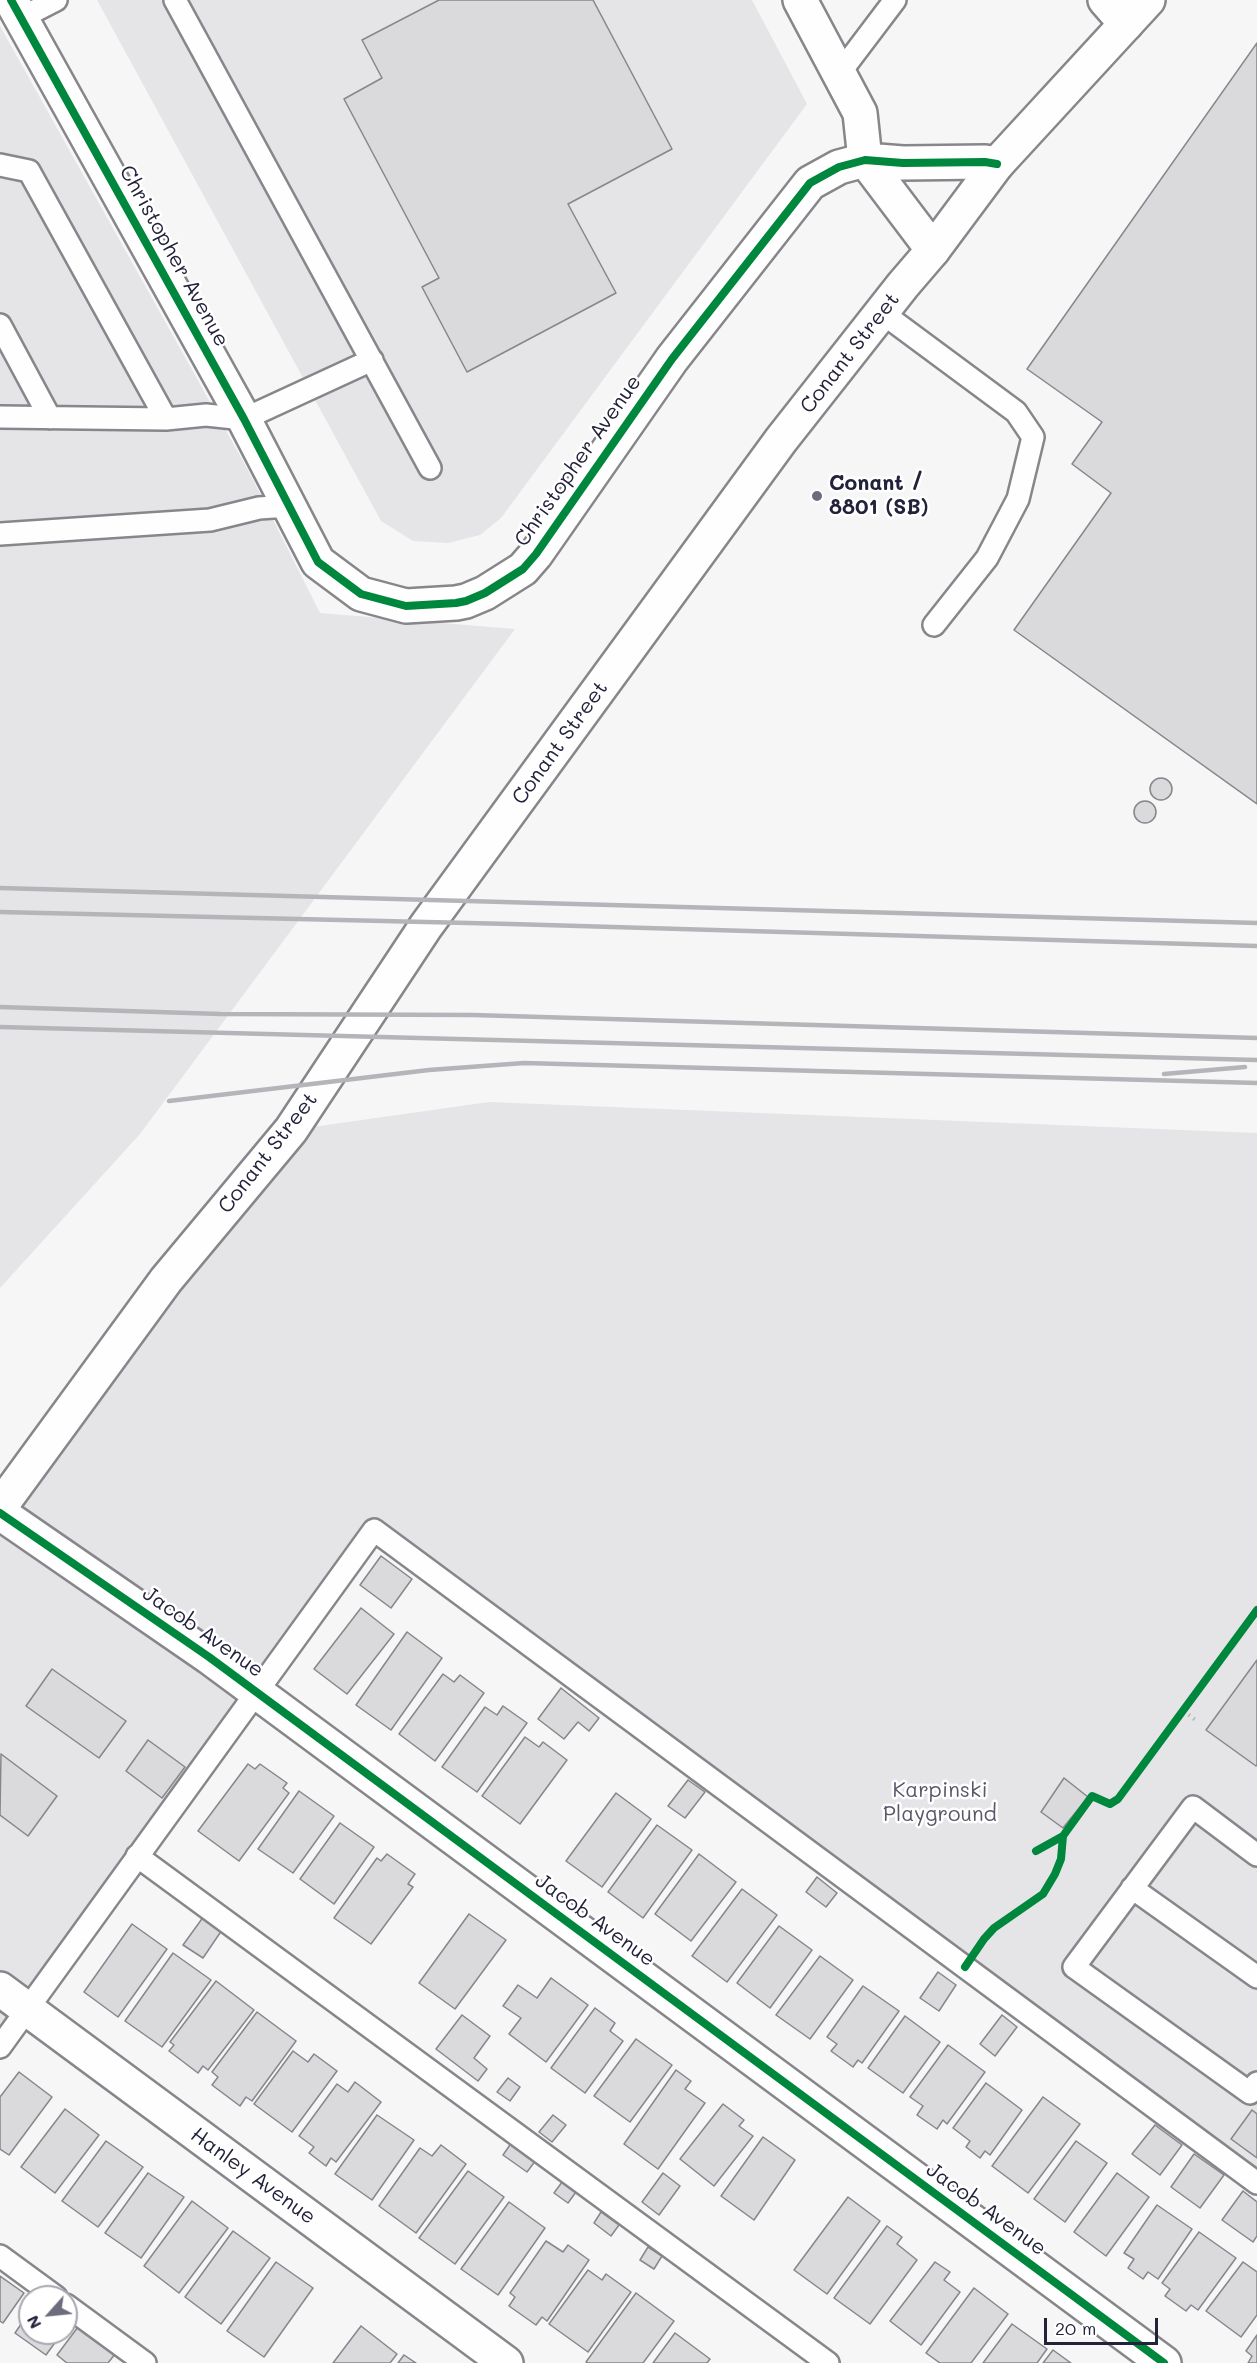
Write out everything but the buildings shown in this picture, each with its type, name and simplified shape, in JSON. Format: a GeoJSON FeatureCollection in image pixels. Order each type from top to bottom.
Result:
{"type":"FeatureCollection","features":[{"type":"Feature","properties":{"kind":"street"},"geometry":{"type":"LineString","coordinates":[[800,0],[860,112],[865,160],[933,250]]}},
{"type":"Feature","properties":{"kind":"street"},"geometry":{"type":"LineString","coordinates":[[1105,0],[1126,24]]}},
{"type":"Feature","properties":{"kind":"street","name":"Conant Street"},"geometry":{"type":"LineString","coordinates":[[0,1507],[166,1280],[291,1130],[426,926],[781,440],[881,312],[933,250],[998,164],[1148,0]]}},
{"type":"Feature","properties":{"kind":"street","name":"Christopher Avenue"},"geometry":{"type":"LineString","coordinates":[[16,9],[244,419],[318,562],[361,594],[406,606],[456,603],[499,586],[523,569],[536,554],[672,359],[810,183],[839,166],[865,160],[903,163],[985,162],[998,164]]}},
{"type":"Feature","properties":{"kind":"street","name":"Jacob Avenue"},"geometry":{"type":"LineString","coordinates":[[0,1514],[255,1691],[1164,2363]]}},
{"type":"Feature","properties":{"kind":"street","name":"Hanley Avenue"},"geometry":{"type":"LineString","coordinates":[[0,1989],[506,2363]]}},
{"type":"Feature","properties":{"kind":"lane"},"geometry":{"type":"LineString","coordinates":[[16,9],[56,0]]}},
{"type":"Feature","properties":{"kind":"lane"},"geometry":{"type":"LineString","coordinates":[[175,0],[430,468]]}},
{"type":"Feature","properties":{"kind":"lane"},"geometry":{"type":"LineString","coordinates":[[839,74],[895,0]]}},
{"type":"Feature","properties":{"kind":"lane"},"geometry":{"type":"LineString","coordinates":[[0,165],[29,171],[166,420]]}},
{"type":"Feature","properties":{"kind":"lane"},"geometry":{"type":"LineString","coordinates":[[881,312],[1016,412],[1033,437],[1018,500],[987,558],[934,625]]}},
{"type":"Feature","properties":{"kind":"lane"},"geometry":{"type":"LineString","coordinates":[[0,325],[50,418]]}},
{"type":"Feature","properties":{"kind":"lane"},"geometry":{"type":"LineString","coordinates":[[0,417],[166,420],[206,415],[244,419],[372,360]]}},
{"type":"Feature","properties":{"kind":"lane"},"geometry":{"type":"LineString","coordinates":[[0,534],[210,520],[259,508],[289,506]]}},
{"type":"Feature","properties":{"kind":"lane"},"geometry":{"type":"LineString","coordinates":[[0,2047],[255,1691],[374,1530],[1257,2183]]}},
{"type":"Feature","properties":{"kind":"lane"},"geometry":{"type":"LineString","coordinates":[[1257,1856],[1192,1807],[1074,1967],[1250,2093],[1257,2083]]}},
{"type":"Feature","properties":{"kind":"lane"},"geometry":{"type":"LineString","coordinates":[[137,1856],[828,2363]]}},
{"type":"Feature","properties":{"kind":"lane"},"geometry":{"type":"LineString","coordinates":[[1132,1888],[1257,1977]]}},
{"type":"Feature","properties":{"kind":"lane"},"geometry":{"type":"LineString","coordinates":[[0,2256],[40,2285]]}},
{"type":"Feature","properties":{"kind":"lane"},"geometry":{"type":"LineString","coordinates":[[78,2314],[145,2363]]}},
{"type":"Feature","properties":{"kind":"path"},"geometry":{"type":"LineString","coordinates":[[1177,1720],[1190,1702]]}},
{"type":"Feature","properties":{"kind":"path"},"geometry":{"type":"LineString","coordinates":[[1184,1711],[1198,1722]]}},
{"type":"Feature","properties":{"kind":"shaded area"},"geometry":{"type":"Polygon","coordinates":[[[97,0],[752,0],[807,104],[501,518],[480,535],[448,543],[413,541],[381,521],[97,0]]]}},
{"type":"Feature","properties":{"kind":"shaded area"},"geometry":{"type":"Polygon","coordinates":[[[0,26],[248,470],[320,613],[515,629],[140,1134],[0,1288],[0,26]]]}},
{"type":"Feature","properties":{"kind":"shaded area"},"geometry":{"type":"Polygon","coordinates":[[[489,1102],[1257,1133],[1257,2183],[375,1530],[0,2047],[0,1507],[291,1130],[489,1102]]]}},
{"type":"Feature","properties":{"kind":"railway"},"geometry":{"type":"LineString","coordinates":[[0,888],[1257,923]]}},
{"type":"Feature","properties":{"kind":"railway"},"geometry":{"type":"LineString","coordinates":[[0,912],[511,924],[1257,946]]}},
{"type":"Feature","properties":{"kind":"railway"},"geometry":{"type":"LineString","coordinates":[[0,1007],[220,1014],[473,1015],[1257,1038]]}},
{"type":"Feature","properties":{"kind":"railway"},"geometry":{"type":"LineString","coordinates":[[0,1027],[1257,1060]]}},
{"type":"Feature","properties":{"kind":"railway"},"geometry":{"type":"LineString","coordinates":[[169,1101],[429,1070],[524,1063],[1257,1083]]}},
{"type":"Feature","properties":{"kind":"railway"},"geometry":{"type":"LineString","coordinates":[[1164,1074],[1245,1067]]}},
{"type":"Feature","properties":{"kind":"cycle path"},"geometry":{"type":"LineString","coordinates":[[11,0],[244,419],[318,562],[361,594],[406,606],[466,601],[485,593],[523,569],[536,554],[672,359],[810,183],[839,167],[865,160],[903,163],[985,162],[997,164]]}},
{"type":"Feature","properties":{"kind":"cycle path"},"geometry":{"type":"LineString","coordinates":[[0,1513],[209,1657],[1164,2363]]}},
{"type":"Feature","properties":{"kind":"cycle path"},"geometry":{"type":"LineString","coordinates":[[1036,1851],[1063,1836],[1092,1796],[1110,1804],[1118,1799],[1257,1610]]}},
{"type":"Feature","properties":{"kind":"cycle path"},"geometry":{"type":"LineString","coordinates":[[965,1967],[994,1928],[1043,1894],[1061,1859],[1063,1836]]}},
{"type":"Feature","properties":{"kind":"place","name":"Conant / 8801 (SB)"},"geometry":{"type":"Point","coordinates":[817,496]}},
{"type":"Feature","properties":{"kind":"park label","name":"Karpinski Playground"},"geometry":{"type":"Point","coordinates":[940,1803]}}]}
